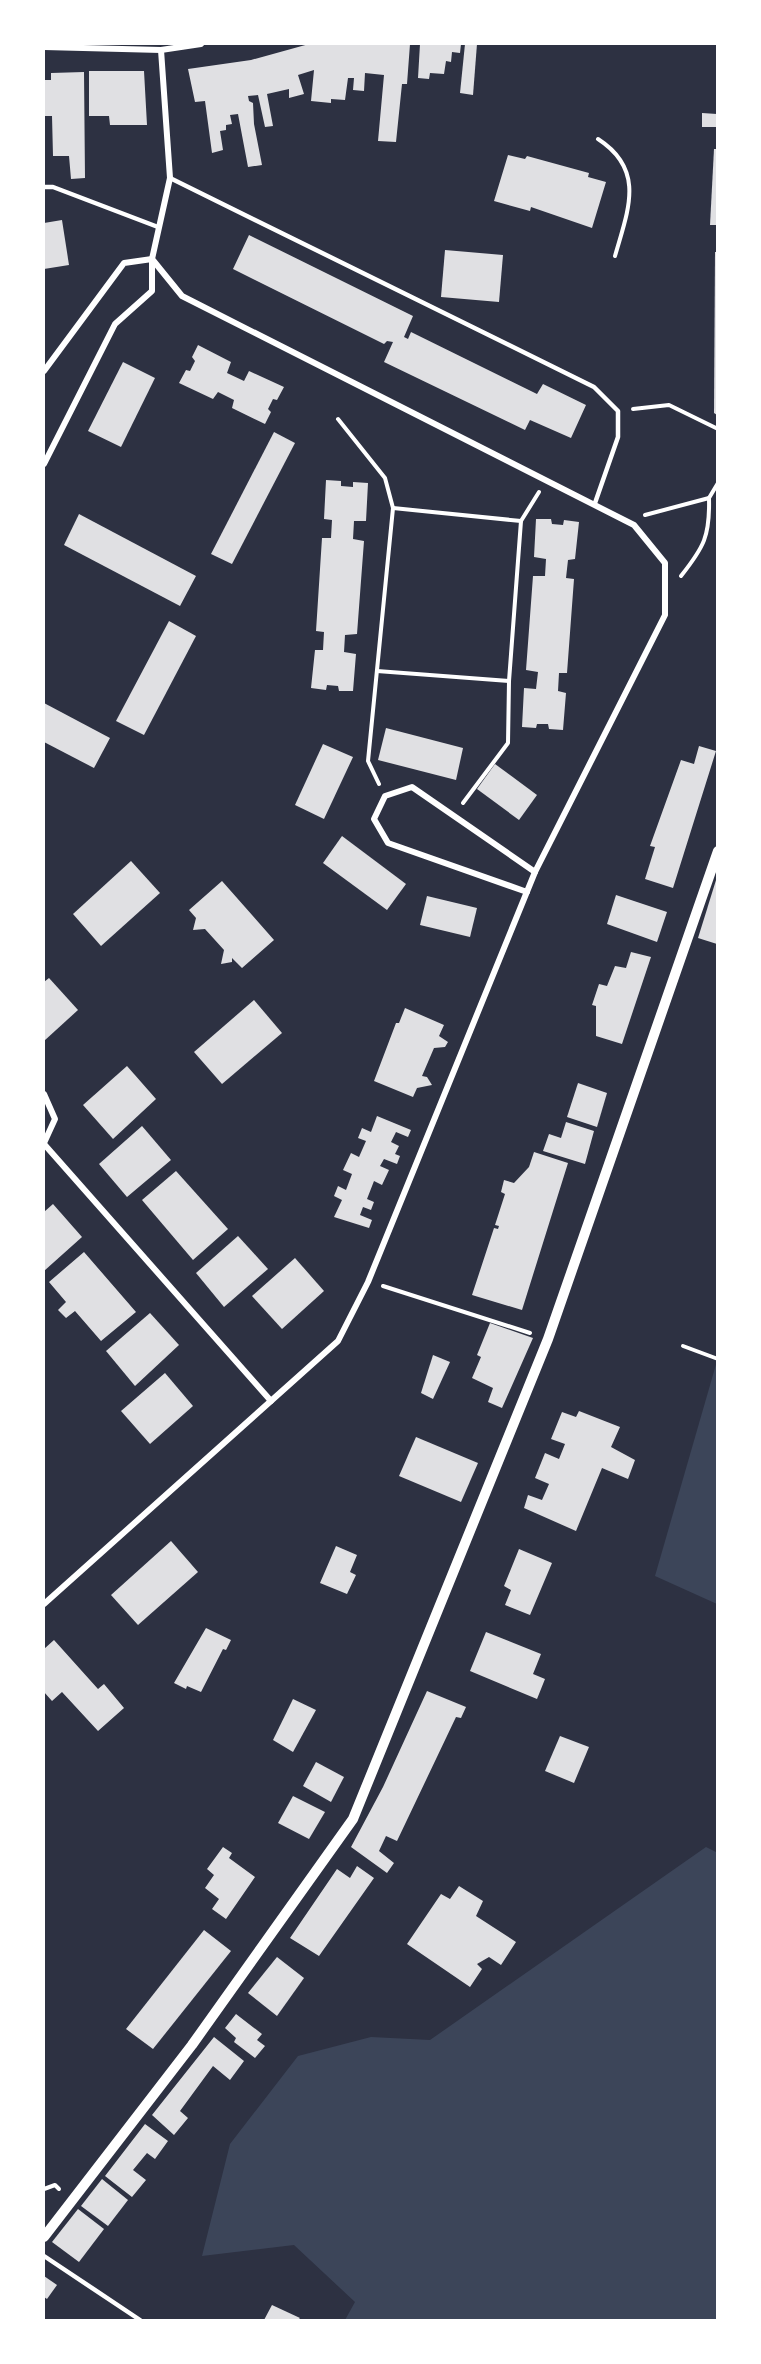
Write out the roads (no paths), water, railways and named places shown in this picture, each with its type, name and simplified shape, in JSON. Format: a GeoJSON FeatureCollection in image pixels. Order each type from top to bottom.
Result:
{"type":"FeatureCollection","features":[{"type":"Feature","properties":{"kind":"street"},"geometry":{"type":"LineString","coordinates":[[44,47],[161,50],[201,44]]}},
{"type":"Feature","properties":{"kind":"street"},"geometry":{"type":"LineString","coordinates":[[44,465],[115,324],[152,291],[152,259],[170,178],[161,50]]}},
{"type":"Feature","properties":{"kind":"street"},"geometry":{"type":"LineString","coordinates":[[44,371],[124,263],[152,259]]}},
{"type":"Feature","properties":{"kind":"street"},"geometry":{"type":"LineString","coordinates":[[45,1600],[338,1341],[368,1281],[535,872],[665,615],[665,562],[634,525],[595,503],[182,297],[152,259]]}},
{"type":"Feature","properties":{"kind":"street"},"geometry":{"type":"LineString","coordinates":[[527,892],[388,843],[374,819],[385,796],[412,788],[535,872]]}},
{"type":"Feature","properties":{"kind":"street"},"geometry":{"type":"LineString","coordinates":[[44,2237],[192,2045],[353,1819],[548,1339],[717,851]]}},
{"type":"Feature","properties":{"kind":"street"},"geometry":{"type":"LineString","coordinates":[[44,1094],[55,1119],[44,1143],[271,1401]]}},
{"type":"Feature","properties":{"kind":"lane"},"geometry":{"type":"LineString","coordinates":[[170,178],[594,387],[618,411],[618,437],[595,503]]}},
{"type":"Feature","properties":{"kind":"lane"},"geometry":{"type":"LineString","coordinates":[[44,187],[53,187],[158,227]]}},
{"type":"Feature","properties":{"kind":"lane"},"geometry":{"type":"LineString","coordinates":[[44,2256],[140,2320]]}}]}
